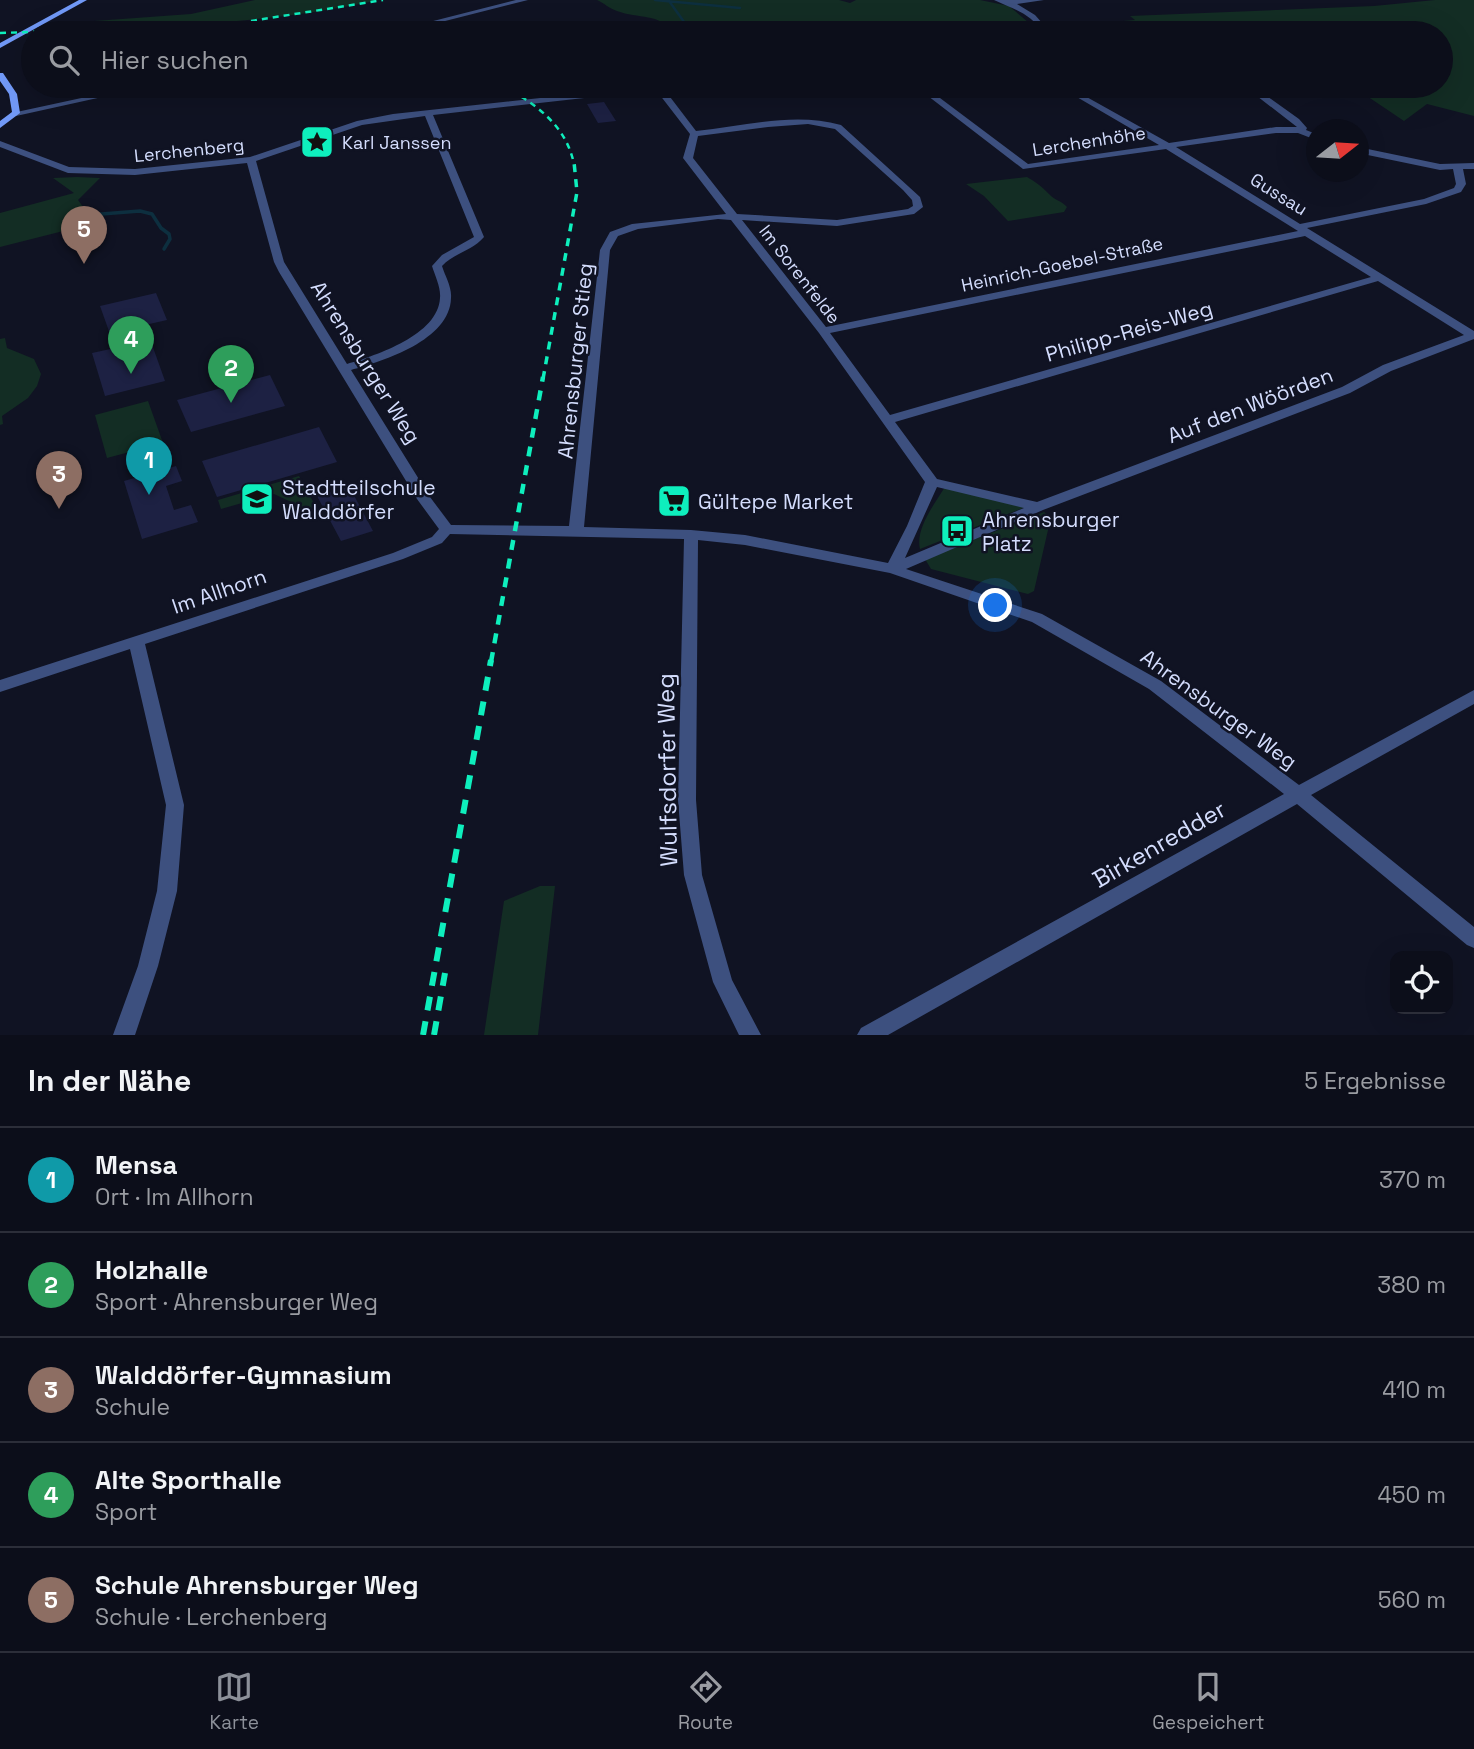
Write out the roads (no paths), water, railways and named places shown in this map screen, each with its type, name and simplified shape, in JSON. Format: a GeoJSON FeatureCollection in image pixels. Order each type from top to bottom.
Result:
{"type":"FeatureCollection","features":[{"type":"Feature","properties":{"kind":"street"},"geometry":{"type":"LineString","coordinates":[[46,21],[84,0]]}},
{"type":"Feature","properties":{"kind":"street"},"geometry":{"type":"LineString","coordinates":[[439,21],[525,0]]}},
{"type":"Feature","properties":{"kind":"street"},"geometry":{"type":"LineString","coordinates":[[997,0],[1041,0]]}},
{"type":"Feature","properties":{"kind":"street"},"geometry":{"type":"LineString","coordinates":[[1013,2],[1037,21]]}},
{"type":"Feature","properties":{"kind":"street"},"geometry":{"type":"LineString","coordinates":[[0,46],[21,34]]}},
{"type":"Feature","properties":{"kind":"street"},"geometry":{"type":"LineString","coordinates":[[0,75],[13,94],[16,113]]}},
{"type":"Feature","properties":{"kind":"street"},"geometry":{"type":"LineString","coordinates":[[0,125],[16,113],[89,98]]}},
{"type":"Feature","properties":{"kind":"street","name":"Lerchenberg"},"geometry":{"type":"LineString","coordinates":[[0,144],[56,166],[102,173],[135,172],[251,160],[360,123],[561,98]]}},
{"type":"Feature","properties":{"kind":"street"},"geometry":{"type":"LineString","coordinates":[[666,98],[694,134]]}},
{"type":"Feature","properties":{"kind":"street","name":"Lerchenhöhe"},"geometry":{"type":"LineString","coordinates":[[935,98],[1026,167],[1276,130],[1299,130]]}},
{"type":"Feature","properties":{"kind":"street","name":"Gussau"},"geometry":{"type":"LineString","coordinates":[[1083,98],[1166,145],[1474,335]]}},
{"type":"Feature","properties":{"kind":"street"},"geometry":{"type":"LineString","coordinates":[[1264,98],[1296,121],[1303,128],[1299,130],[1306,133]]}},
{"type":"Feature","properties":{"kind":"street"},"geometry":{"type":"LineString","coordinates":[[343,369],[387,354],[430,327],[441,312],[446,297],[437,266],[441,259],[472,246],[478,237],[428,113]]}},
{"type":"Feature","properties":{"kind":"street","name":"Ahrensburger Stieg"},"geometry":{"type":"LineString","coordinates":[[576,531],[605,250],[614,234],[636,226],[732,216],[837,223],[911,212],[918,207],[917,199],[906,188],[838,127],[830,123],[802,122],[694,134]]}},
{"type":"Feature","properties":{"kind":"street","name":"Im Sorenfelde"},"geometry":{"type":"LineString","coordinates":[[694,134],[688,158],[823,331],[932,482]]}},
{"type":"Feature","properties":{"kind":"street"},"geometry":{"type":"LineString","coordinates":[[1369,152],[1458,169],[1474,166]]}},
{"type":"Feature","properties":{"kind":"street","name":"Ahrensburger Weg"},"geometry":{"type":"LineString","coordinates":[[251,160],[279,262],[424,499],[447,528],[463,531],[691,535],[745,540],[892,569],[1037,618],[1155,685],[1296,793],[1474,939]]}},
{"type":"Feature","properties":{"kind":"street","name":"Heinrich-Goebel-Straße"},"geometry":{"type":"LineString","coordinates":[[823,331],[1426,201],[1458,190],[1461,184],[1458,169]]}},
{"type":"Feature","properties":{"kind":"street","name":"Philipp-Reis-Weg"},"geometry":{"type":"LineString","coordinates":[[887,420],[1381,277]]}},
{"type":"Feature","properties":{"kind":"street","name":"Auf den Wöörden"},"geometry":{"type":"LineString","coordinates":[[1038,507],[1346,390],[1387,368],[1474,335]]}},
{"type":"Feature","properties":{"kind":"street"},"geometry":{"type":"LineString","coordinates":[[892,569],[932,482],[1038,507]]}},
{"type":"Feature","properties":{"kind":"street"},"geometry":{"type":"LineString","coordinates":[[892,569],[1038,507]]}},
{"type":"Feature","properties":{"kind":"street","name":"Im Allhorn"},"geometry":{"type":"LineString","coordinates":[[0,686],[398,556],[437,540],[447,528]]}},
{"type":"Feature","properties":{"kind":"street","name":"Wulfsdorfer Weg"},"geometry":{"type":"LineString","coordinates":[[691,535],[687,800],[693,875],[723,982],[750,1035]]}},
{"type":"Feature","properties":{"kind":"street"},"geometry":{"type":"LineString","coordinates":[[124,1035],[148,966],[167,891],[175,805],[136,641]]}},
{"type":"Feature","properties":{"kind":"street","name":"Birkenredder"},"geometry":{"type":"LineString","coordinates":[[869,1035],[1296,793],[1474,696]]}},
{"type":"Feature","properties":{"kind":"waterway","name":"Gussau"},"geometry":{"type":"LineString","coordinates":[[655,0],[669,1]]}},
{"type":"Feature","properties":{"kind":"waterway"},"geometry":{"type":"LineString","coordinates":[[669,1],[683,21]]}},
{"type":"Feature","properties":{"kind":"waterway","name":"Gussau"},"geometry":{"type":"LineString","coordinates":[[669,1],[740,8]]}},
{"type":"Feature","properties":{"kind":"waterway"},"geometry":{"type":"LineString","coordinates":[[76,216],[140,211],[152,214],[161,228],[169,234],[170,239],[164,249]]}},
{"type":"Feature","properties":{"kind":"railway"},"geometry":{"type":"LineString","coordinates":[[251,21],[383,0]]}},
{"type":"Feature","properties":{"kind":"railway"},"geometry":{"type":"LineString","coordinates":[[0,33],[21,32]]}},
{"type":"Feature","properties":{"kind":"railway"},"geometry":{"type":"LineString","coordinates":[[523,98],[556,127],[570,150],[574,164]]}},
{"type":"Feature","properties":{"kind":"railway"},"geometry":{"type":"LineString","coordinates":[[543,379],[577,192],[574,162]]}},
{"type":"Feature","properties":{"kind":"railway"},"geometry":{"type":"LineString","coordinates":[[491,662],[543,377]]}},
{"type":"Feature","properties":{"kind":"railway"},"geometry":{"type":"LineString","coordinates":[[423,1035],[491,660]]}},
{"type":"Feature","properties":{"kind":"railway"},"geometry":{"type":"LineString","coordinates":[[434,1035],[445,973]]}},
{"type":"Feature","properties":{"kind":"place","name":"Karl Janssen"},"geometry":{"type":"Point","coordinates":[317,142]}},
{"type":"Feature","properties":{"kind":"place","name":"Schule Ahrensburger Weg"},"geometry":{"type":"Point","coordinates":[84,264]}},
{"type":"Feature","properties":{"kind":"place","name":"Alte Sporthalle"},"geometry":{"type":"Point","coordinates":[131,374]}},
{"type":"Feature","properties":{"kind":"place","name":"Holzhalle"},"geometry":{"type":"Point","coordinates":[231,403]}},
{"type":"Feature","properties":{"kind":"place","name":"Mensa"},"geometry":{"type":"Point","coordinates":[149,495]}},
{"type":"Feature","properties":{"kind":"place","name":"Stadtteilschule Walddörfer"},"geometry":{"type":"Point","coordinates":[257,499]}},
{"type":"Feature","properties":{"kind":"place","name":"Gültepe Market"},"geometry":{"type":"Point","coordinates":[674,501]}},
{"type":"Feature","properties":{"kind":"place","name":"Walddörfer-Gymnasium"},"geometry":{"type":"Point","coordinates":[59,509]}},
{"type":"Feature","properties":{"kind":"place","name":"Ahrensburger Platz"},"geometry":{"type":"Point","coordinates":[957,531]}}]}
